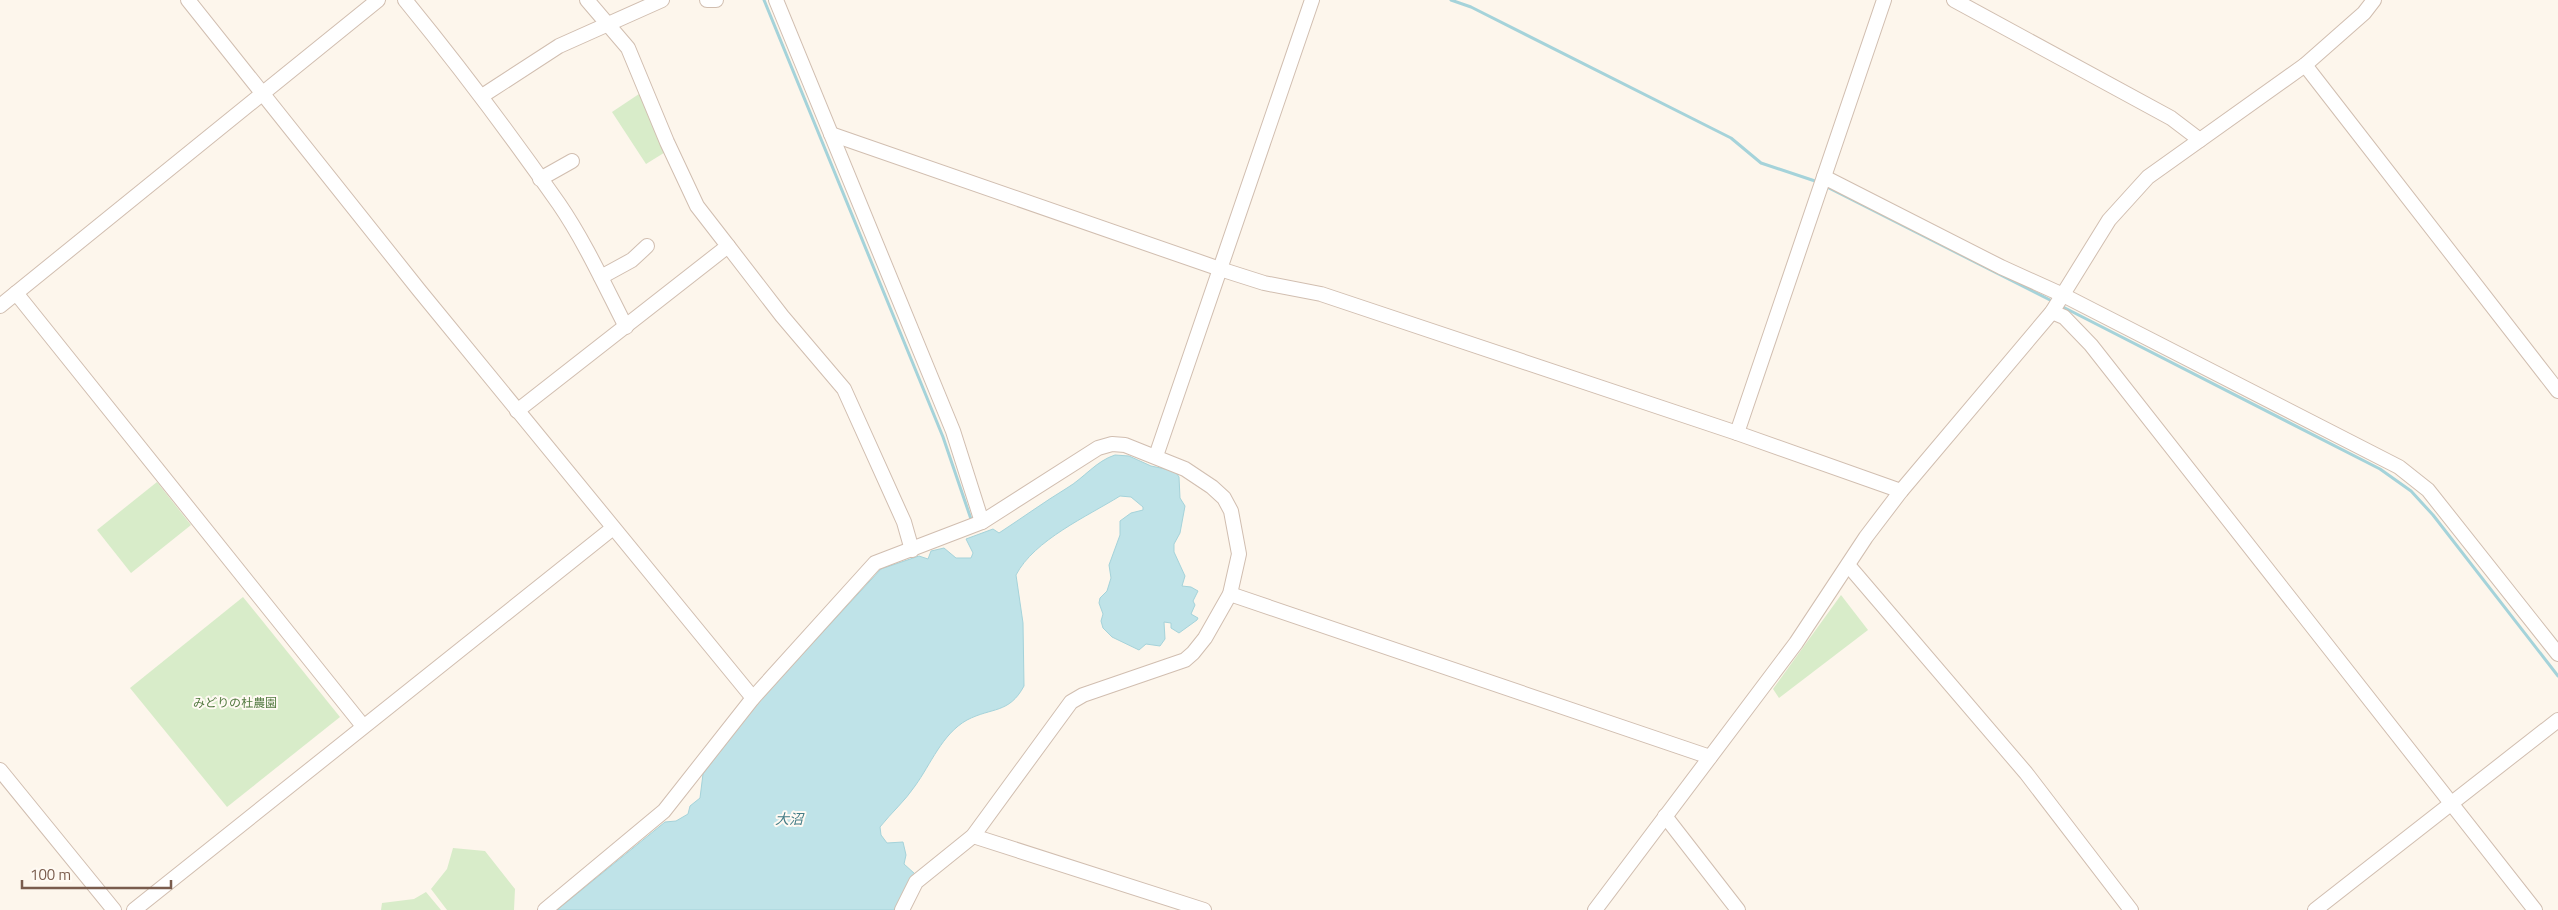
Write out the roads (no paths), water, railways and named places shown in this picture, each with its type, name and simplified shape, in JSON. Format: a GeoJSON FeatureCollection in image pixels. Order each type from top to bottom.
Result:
{"type":"FeatureCollection","features":[{"type":"Feature","properties":{"kind":"street"},"geometry":{"type":"LineString","coordinates":[[188,0],[517,411],[753,698]]}},
{"type":"Feature","properties":{"kind":"street"},"geometry":{"type":"LineString","coordinates":[[0,306],[378,0]]}},
{"type":"Feature","properties":{"kind":"street"},"geometry":{"type":"LineString","coordinates":[[405,0],[482,96],[559,204],[601,277],[626,327]]}},
{"type":"Feature","properties":{"kind":"street"},"geometry":{"type":"LineString","coordinates":[[587,0],[628,48],[667,142],[697,206],[782,316],[844,389],[904,522],[912,550]]}},
{"type":"Feature","properties":{"kind":"street"},"geometry":{"type":"LineString","coordinates":[[482,96],[559,46],[662,0]]}},
{"type":"Feature","properties":{"kind":"street"},"geometry":{"type":"LineString","coordinates":[[707,0],[716,0]]}},
{"type":"Feature","properties":{"kind":"street"},"geometry":{"type":"LineString","coordinates":[[776,0],[953,431],[976,525]]}},
{"type":"Feature","properties":{"kind":"street"},"geometry":{"type":"LineString","coordinates":[[1156,456],[1312,0]]}},
{"type":"Feature","properties":{"kind":"street"},"geometry":{"type":"LineString","coordinates":[[1737,433],[1884,0]]}},
{"type":"Feature","properties":{"kind":"street"},"geometry":{"type":"LineString","coordinates":[[1954,0],[2171,118],[2200,140]]}},
{"type":"Feature","properties":{"kind":"street"},"geometry":{"type":"LineString","coordinates":[[1595,910],[1796,643],[1848,565],[1901,491],[2058,303],[2109,220],[2148,177],[2305,66],[2364,13],[2374,0]]}},
{"type":"Feature","properties":{"kind":"street"},"geometry":{"type":"LineString","coordinates":[[2305,66],[2558,391]]}},
{"type":"Feature","properties":{"kind":"street"},"geometry":{"type":"LineString","coordinates":[[831,134],[1220,269],[1264,283],[1321,294],[1737,433],[1901,491]]}},
{"type":"Feature","properties":{"kind":"street"},"geometry":{"type":"LineString","coordinates":[[540,179],[572,161]]}},
{"type":"Feature","properties":{"kind":"street"},"geometry":{"type":"LineString","coordinates":[[1822,182],[2001,267],[2058,303],[2399,467],[2428,490],[2558,654]]}},
{"type":"Feature","properties":{"kind":"street"},"geometry":{"type":"LineString","coordinates":[[601,277],[632,260],[647,246]]}},
{"type":"Feature","properties":{"kind":"street"},"geometry":{"type":"LineString","coordinates":[[517,411],[728,246]]}},
{"type":"Feature","properties":{"kind":"street"},"geometry":{"type":"LineString","coordinates":[[16,293],[363,726]]}},
{"type":"Feature","properties":{"kind":"street"},"geometry":{"type":"LineString","coordinates":[[2058,303],[2064,318],[2091,344],[2368,700],[2453,802],[2535,910]]}},
{"type":"Feature","properties":{"kind":"street"},"geometry":{"type":"LineString","coordinates":[[546,910],[664,811],[753,698],[875,563],[976,525],[1098,448],[1112,444],[1125,445],[1185,469],[1224,498],[1231,511],[1238,554],[1230,594],[1205,638],[1185,660],[1083,695],[1071,702],[973,836],[916,882],[902,910]]}},
{"type":"Feature","properties":{"kind":"street"},"geometry":{"type":"LineString","coordinates":[[134,910],[612,528]]}},
{"type":"Feature","properties":{"kind":"street"},"geometry":{"type":"LineString","coordinates":[[1848,565],[2026,773],[2131,910]]}},
{"type":"Feature","properties":{"kind":"street"},"geometry":{"type":"LineString","coordinates":[[1230,594],[1710,757]]}},
{"type":"Feature","properties":{"kind":"street"},"geometry":{"type":"LineString","coordinates":[[2315,910],[2558,720]]}},
{"type":"Feature","properties":{"kind":"street"},"geometry":{"type":"LineString","coordinates":[[0,770],[114,910]]}},
{"type":"Feature","properties":{"kind":"street"},"geometry":{"type":"LineString","coordinates":[[1666,816],[1738,910]]}},
{"type":"Feature","properties":{"kind":"street"},"geometry":{"type":"LineString","coordinates":[[973,836],[1204,910]]}},
{"type":"Feature","properties":{"kind":"water","name":"大沼"},"geometry":{"type":"Polygon","coordinates":[[[1115,455],[1129,456],[1151,466],[1175,471],[1179,477],[1180,498],[1185,506],[1180,533],[1174,544],[1174,552],[1185,576],[1182,586],[1191,587],[1198,591],[1193,601],[1195,605],[1191,614],[1198,618],[1179,633],[1171,628],[1171,623],[1164,622],[1165,639],[1160,646],[1146,644],[1139,650],[1112,637],[1103,628],[1101,621],[1103,614],[1099,603],[1100,598],[1107,591],[1111,578],[1109,565],[1120,535],[1120,521],[1131,513],[1143,510],[1143,507],[1131,497],[1120,496],[1063,530],[1035,551],[1024,562],[1016,575],[1023,623],[1024,686],[1018,695],[1006,706],[976,716],[958,726],[944,741],[911,791],[880,827],[881,835],[887,843],[903,842],[906,855],[904,864],[915,874],[898,910],[557,910],[665,822],[676,821],[688,814],[690,806],[700,798],[703,774],[755,706],[881,569],[919,556],[928,559],[931,551],[944,548],[956,558],[971,558],[973,553],[966,539],[993,529],[999,533],[1073,484],[1096,465],[1115,455]]]}},
{"type":"Feature","properties":{"kind":"waterway"},"geometry":{"type":"LineString","coordinates":[[764,0],[943,437],[972,522]]}},
{"type":"Feature","properties":{"kind":"waterway"},"geometry":{"type":"LineString","coordinates":[[1451,0],[1471,7],[1731,138],[1761,163],[1818,182]]}},
{"type":"Feature","properties":{"kind":"waterway"},"geometry":{"type":"LineString","coordinates":[[1825,186],[2054,302]]}},
{"type":"Feature","properties":{"kind":"waterway"},"geometry":{"type":"LineString","coordinates":[[2059,305],[2380,469],[2411,491],[2433,515],[2558,676]]}},
{"type":"Feature","properties":{"kind":"park label","name":"みどりの杜農園"},"geometry":{"type":"Point","coordinates":[235,702]}}]}
